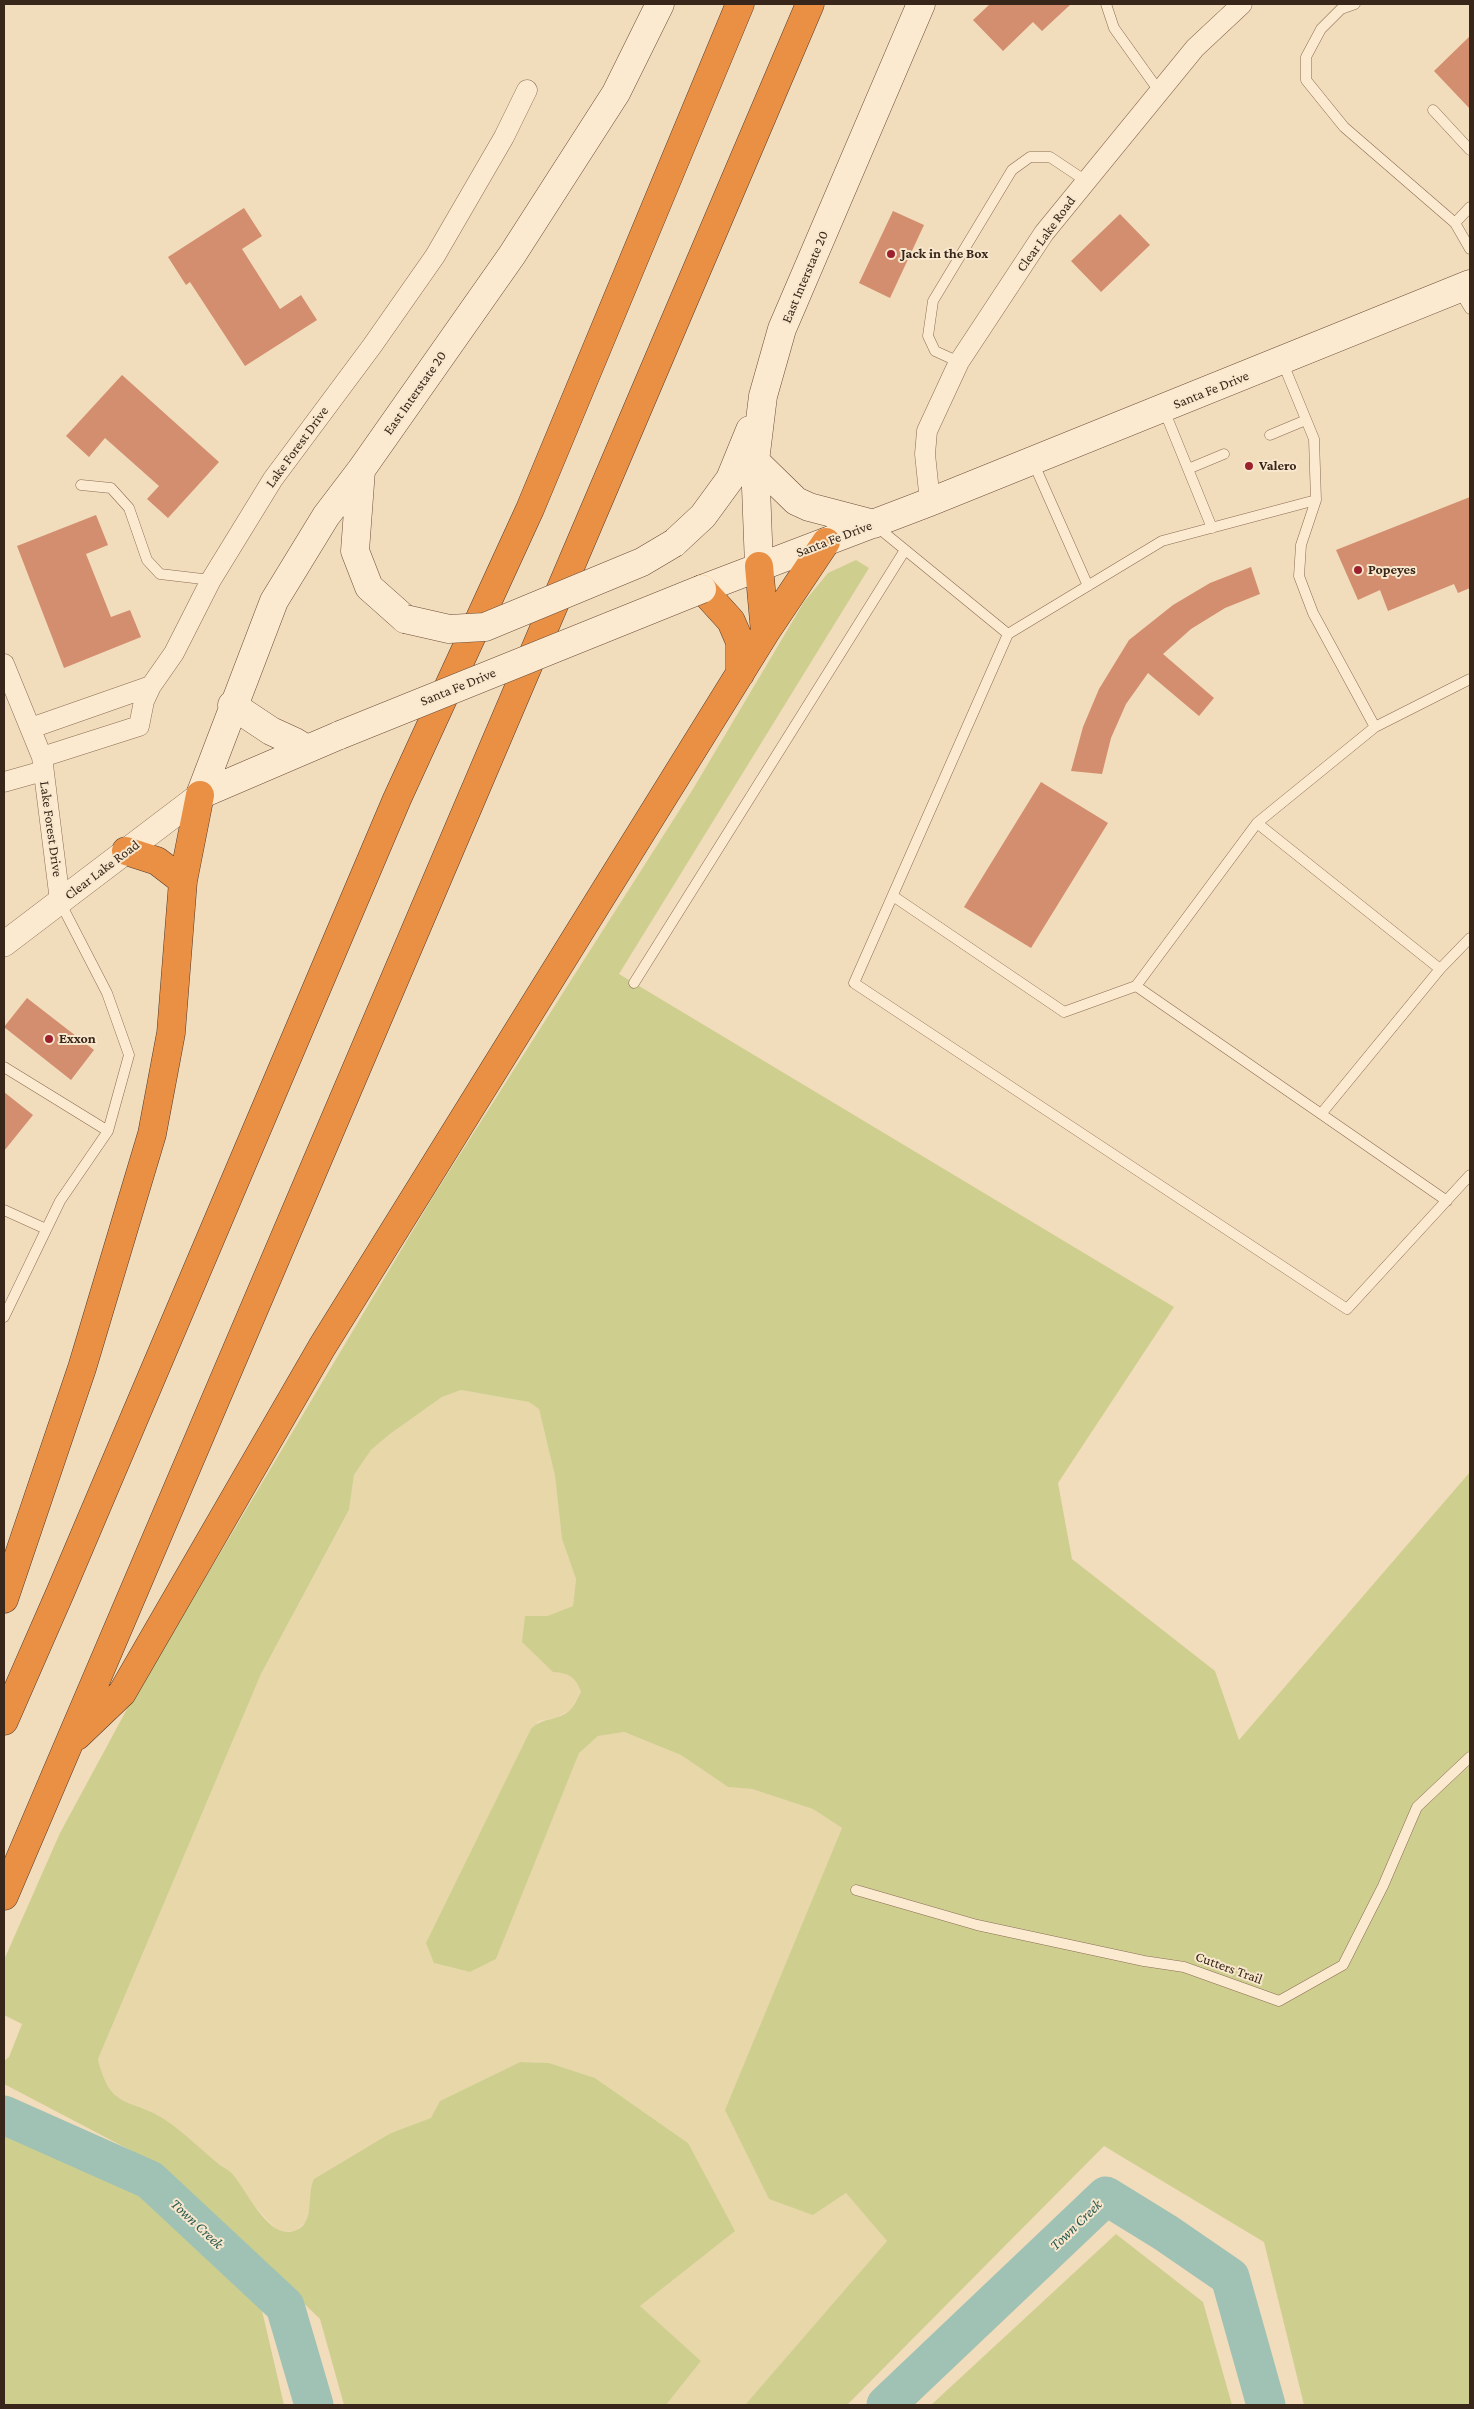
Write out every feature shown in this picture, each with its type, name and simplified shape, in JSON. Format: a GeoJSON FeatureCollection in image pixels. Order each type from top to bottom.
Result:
{"type":"FeatureCollection","features":[{"type":"Feature","properties":{"kind":"highway"},"geometry":{"type":"LineString","coordinates":[[4,1721],[397,799],[530,509],[740,4]]}},
{"type":"Feature","properties":{"kind":"highway"},"geometry":{"type":"LineString","coordinates":[[4,1896],[810,4]]}},
{"type":"Feature","properties":{"kind":"highway"},"geometry":{"type":"LineString","coordinates":[[69,1743],[122,1693],[322,1347],[765,633],[826,542]]}},
{"type":"Feature","properties":{"kind":"highway"},"geometry":{"type":"LineString","coordinates":[[759,566],[765,633]]}},
{"type":"Feature","properties":{"kind":"highway"},"geometry":{"type":"LineString","coordinates":[[702,588],[731,621],[740,642],[740,674]]}},
{"type":"Feature","properties":{"kind":"highway"},"geometry":{"type":"LineString","coordinates":[[4,1599],[82,1368],[152,1134],[171,1033],[183,881],[200,795]]}},
{"type":"Feature","properties":{"kind":"highway"},"geometry":{"type":"LineString","coordinates":[[126,851],[157,861],[183,881]]}},
{"type":"Feature","properties":{"kind":"main road","name":"East Interstate 20"},"geometry":{"type":"LineString","coordinates":[[200,795],[232,705],[274,601],[326,516],[361,470],[512,255],[616,93],[660,4]]}},
{"type":"Feature","properties":{"kind":"main road","name":"East Interstate 20"},"geometry":{"type":"LineString","coordinates":[[759,566],[755,461],[763,396],[782,329],[921,4]]}},
{"type":"Feature","properties":{"kind":"main road","name":"Santa Fe Drive"},"geometry":{"type":"LineString","coordinates":[[200,795],[304,748],[702,588],[874,524],[1282,361],[1466,294]]}},
{"type":"Feature","properties":{"kind":"main road"},"geometry":{"type":"LineString","coordinates":[[361,470],[355,551],[369,587],[405,619],[450,629],[485,627],[642,562],[674,543],[703,516],[730,480],[763,396]]}},
{"type":"Feature","properties":{"kind":"main road"},"geometry":{"type":"LineString","coordinates":[[755,461],[796,501],[809,507],[874,524]]}},
{"type":"Feature","properties":{"kind":"main road"},"geometry":{"type":"LineString","coordinates":[[232,705],[271,731],[304,748]]}},
{"type":"Feature","properties":{"kind":"street","name":"Clear Lake Road"},"geometry":{"type":"LineString","coordinates":[[930,502],[925,454],[927,431],[959,362],[1044,233],[1195,48],[1242,4]]}},
{"type":"Feature","properties":{"kind":"street","name":"Lake Forest Drive"},"geometry":{"type":"LineString","coordinates":[[43,764],[139,726],[144,701],[151,686],[174,653],[211,580],[272,478],[372,346],[435,256],[504,137],[527,90]]}},
{"type":"Feature","properties":{"kind":"street","name":"Lake Forest Drive"},"geometry":{"type":"LineString","coordinates":[[4,664],[43,764],[60,901]]}},
{"type":"Feature","properties":{"kind":"street"},"geometry":{"type":"LineString","coordinates":[[30,728],[151,686]]}},
{"type":"Feature","properties":{"kind":"street"},"geometry":{"type":"LineString","coordinates":[[4,782],[43,764]]}},
{"type":"Feature","properties":{"kind":"street","name":"Clear Lake Road"},"geometry":{"type":"LineString","coordinates":[[4,944],[200,795]]}},
{"type":"Feature","properties":{"kind":"lane"},"geometry":{"type":"LineString","coordinates":[[1106,4],[1114,28],[1159,91]]}},
{"type":"Feature","properties":{"kind":"lane"},"geometry":{"type":"LineString","coordinates":[[1355,4],[1341,9],[1321,29],[1306,57],[1306,80],[1344,127],[1455,223],[1470,249]]}},
{"type":"Feature","properties":{"kind":"lane"},"geometry":{"type":"LineString","coordinates":[[1433,110],[1470,150]]}},
{"type":"Feature","properties":{"kind":"lane"},"geometry":{"type":"LineString","coordinates":[[959,362],[935,351],[928,336],[933,300],[1012,170],[1030,157],[1050,157],[1086,181]]}},
{"type":"Feature","properties":{"kind":"lane"},"geometry":{"type":"LineString","coordinates":[[1455,223],[1470,207]]}},
{"type":"Feature","properties":{"kind":"lane"},"geometry":{"type":"LineString","coordinates":[[1282,361],[1314,440],[1316,500],[1301,545],[1299,576],[1313,613],[1374,727]]}},
{"type":"Feature","properties":{"kind":"lane"},"geometry":{"type":"LineString","coordinates":[[1163,409],[1212,528]]}},
{"type":"Feature","properties":{"kind":"lane"},"geometry":{"type":"LineString","coordinates":[[1270,435],[1306,420]]}},
{"type":"Feature","properties":{"kind":"lane"},"geometry":{"type":"LineString","coordinates":[[1188,469],[1224,454]]}},
{"type":"Feature","properties":{"kind":"lane"},"geometry":{"type":"LineString","coordinates":[[1032,461],[1088,586]]}},
{"type":"Feature","properties":{"kind":"lane"},"geometry":{"type":"LineString","coordinates":[[82,485],[111,488],[128,508],[147,560],[160,574],[211,580]]}},
{"type":"Feature","properties":{"kind":"lane"},"geometry":{"type":"LineString","coordinates":[[1316,500],[1162,541],[1008,634],[854,983],[1347,1309],[1470,1175]]}},
{"type":"Feature","properties":{"kind":"lane"},"geometry":{"type":"LineString","coordinates":[[874,524],[1008,634]]}},
{"type":"Feature","properties":{"kind":"lane"},"geometry":{"type":"LineString","coordinates":[[634,982],[905,550]]}},
{"type":"Feature","properties":{"kind":"lane"},"geometry":{"type":"LineString","coordinates":[[893,896],[1064,1012],[1136,986],[1257,822],[1374,727],[1470,679]]}},
{"type":"Feature","properties":{"kind":"lane"},"geometry":{"type":"LineString","coordinates":[[1257,822],[1440,969]]}},
{"type":"Feature","properties":{"kind":"lane"},"geometry":{"type":"LineString","coordinates":[[4,1317],[60,1201],[108,1131],[129,1055],[107,993],[60,901]]}},
{"type":"Feature","properties":{"kind":"lane"},"geometry":{"type":"LineString","coordinates":[[1321,1114],[1440,969],[1470,938]]}},
{"type":"Feature","properties":{"kind":"lane"},"geometry":{"type":"LineString","coordinates":[[1136,986],[1447,1201]]}},
{"type":"Feature","properties":{"kind":"lane"},"geometry":{"type":"LineString","coordinates":[[4,1066],[108,1131]]}},
{"type":"Feature","properties":{"kind":"lane"},"geometry":{"type":"LineString","coordinates":[[4,1210],[46,1229]]}},
{"type":"Feature","properties":{"kind":"lane","name":"Cutters Trail"},"geometry":{"type":"LineString","coordinates":[[856,1890],[985,1927],[1144,1961],[1184,1967],[1279,2001],[1344,1965],[1383,1886],[1417,1807],[1470,1757]]}},
{"type":"Feature","properties":{"kind":"shaded area"},"geometry":{"type":"Polygon","coordinates":[[[461,1390],[530,1402],[539,1409],[555,1476],[562,1539],[576,1579],[573,1606],[547,1616],[525,1616],[553,1672],[568,1673],[576,1680],[581,1692],[570,1710],[555,1718],[538,1721],[434,1963],[470,1972],[496,1959],[579,1752],[598,1736],[623,1732],[681,1755],[728,1787],[752,1789],[813,1809],[842,1828],[726,2111],[813,2215],[846,2193],[887,2241],[745,2405],[666,2405],[701,2361],[640,2307],[688,2143],[595,2078],[549,2063],[520,2062],[440,2101],[432,2118],[391,2133],[311,2200],[307,2221],[296,2230],[286,2232],[278,2231],[250,2201],[234,2175],[199,2149],[167,2121],[119,2099],[103,2081],[98,2059],[261,1674],[349,1511],[354,1475],[371,1450],[390,1434],[442,1397],[461,1390]]]}},
{"type":"Feature","properties":{"kind":"green space"},"geometry":{"type":"Polygon","coordinates":[[[856,560],[869,568],[619,974],[1174,1307],[1058,1483],[1072,1559],[1215,1671],[1239,1740],[1470,1472],[1470,2405],[1304,2405],[1264,2242],[1104,2146],[847,2405],[745,2405],[887,2241],[846,2193],[813,2215],[769,2199],[725,2110],[842,1828],[813,1809],[752,1789],[728,1787],[681,1755],[624,1732],[598,1736],[579,1753],[496,1959],[470,1972],[434,1963],[426,1943],[531,1729],[535,1725],[566,1713],[573,1706],[581,1692],[574,1679],[563,1673],[553,1672],[522,1642],[525,1616],[547,1616],[573,1606],[576,1579],[562,1539],[555,1476],[539,1409],[529,1402],[461,1390],[442,1397],[371,1450],[354,1475],[349,1510],[261,1674],[98,2059],[103,2076],[109,2088],[116,2096],[174,2126],[213,2160],[232,2173],[265,2219],[281,2231],[289,2232],[304,2225],[309,2211],[314,2179],[391,2133],[431,2118],[440,2101],[520,2062],[549,2063],[595,2078],[688,2143],[735,2231],[640,2306],[701,2361],[666,2405],[344,2405],[320,2319],[166,2169],[4,2084],[4,2061],[9,2057],[22,2024],[4,2015],[4,1960],[60,1833],[127,1709],[434,1195],[693,789],[804,602],[828,573],[856,560]]]}},
{"type":"Feature","properties":{"kind":"green space"},"geometry":{"type":"Polygon","coordinates":[[[4,2132],[144,2190],[260,2302],[284,2405],[4,2405],[4,2132]]]}},
{"type":"Feature","properties":{"kind":"green space"},"geometry":{"type":"Polygon","coordinates":[[[1116,2234],[1203,2302],[1232,2405],[931,2405],[1116,2234]]]}},
{"type":"Feature","properties":{"kind":"building"},"geometry":{"type":"Polygon","coordinates":[[[990,4],[1071,4],[1042,31],[1033,22],[1003,51],[973,20],[990,4]]]}},
{"type":"Feature","properties":{"kind":"building"},"geometry":{"type":"Polygon","coordinates":[[[1470,36],[1470,109],[1434,71],[1470,36]]]}},
{"type":"Feature","properties":{"kind":"building"},"geometry":{"type":"Polygon","coordinates":[[[244,208],[262,236],[242,249],[280,309],[301,295],[317,320],[245,366],[190,282],[186,285],[168,257],[244,208]]]}},
{"type":"Feature","properties":{"kind":"building","name":"Jack in the Box"},"geometry":{"type":"Polygon","coordinates":[[[893,211],[924,225],[890,298],[859,283],[893,211]]]}},
{"type":"Feature","properties":{"kind":"building"},"geometry":{"type":"Polygon","coordinates":[[[1120,214],[1150,245],[1101,292],[1071,261],[1120,214]]]}},
{"type":"Feature","properties":{"kind":"building"},"geometry":{"type":"Polygon","coordinates":[[[122,375],[219,462],[168,518],[147,499],[159,486],[105,438],[89,457],[66,436],[122,375]]]}},
{"type":"Feature","properties":{"kind":"building"},"geometry":{"type":"Polygon","coordinates":[[[1470,497],[1470,588],[1458,593],[1454,584],[1388,611],[1380,590],[1358,600],[1336,550],[1470,497]]]}},
{"type":"Feature","properties":{"kind":"building"},"geometry":{"type":"Polygon","coordinates":[[[96,515],[108,545],[86,554],[111,617],[130,610],[141,637],[64,668],[17,546],[96,515]]]}},
{"type":"Feature","properties":{"kind":"building"},"geometry":{"type":"Polygon","coordinates":[[[1251,567],[1260,594],[1225,608],[1191,629],[1163,654],[1214,698],[1199,716],[1148,673],[1126,704],[1111,738],[1102,774],[1071,771],[1083,727],[1099,689],[1129,640],[1173,605],[1210,583],[1251,567]]]}},
{"type":"Feature","properties":{"kind":"building"},"geometry":{"type":"Polygon","coordinates":[[[1041,782],[1108,823],[1031,948],[964,907],[1041,782]]]}},
{"type":"Feature","properties":{"kind":"building","name":"Exxon"},"geometry":{"type":"Polygon","coordinates":[[[27,998],[94,1050],[71,1080],[4,1027],[27,998]]]}},
{"type":"Feature","properties":{"kind":"building"},"geometry":{"type":"Polygon","coordinates":[[[4,1092],[33,1115],[4,1151],[4,1092]]]}},
{"type":"Feature","properties":{"kind":"waterway","name":"Town Creek"},"geometry":{"type":"LineString","coordinates":[[4,2115],[150,2180],[285,2306],[314,2405]]}},
{"type":"Feature","properties":{"kind":"waterway","name":"Town Creek"},"geometry":{"type":"LineString","coordinates":[[886,2405],[1106,2196],[1166,2233],[1230,2277],[1266,2405]]}},
{"type":"Feature","properties":{"kind":"place","name":"Jack in the Box"},"geometry":{"type":"Point","coordinates":[891,254]}},
{"type":"Feature","properties":{"kind":"place","name":"Valero"},"geometry":{"type":"Point","coordinates":[1249,466]}},
{"type":"Feature","properties":{"kind":"place","name":"Popeyes"},"geometry":{"type":"Point","coordinates":[1358,570]}},
{"type":"Feature","properties":{"kind":"place","name":"Exxon"},"geometry":{"type":"Point","coordinates":[49,1039]}}]}
